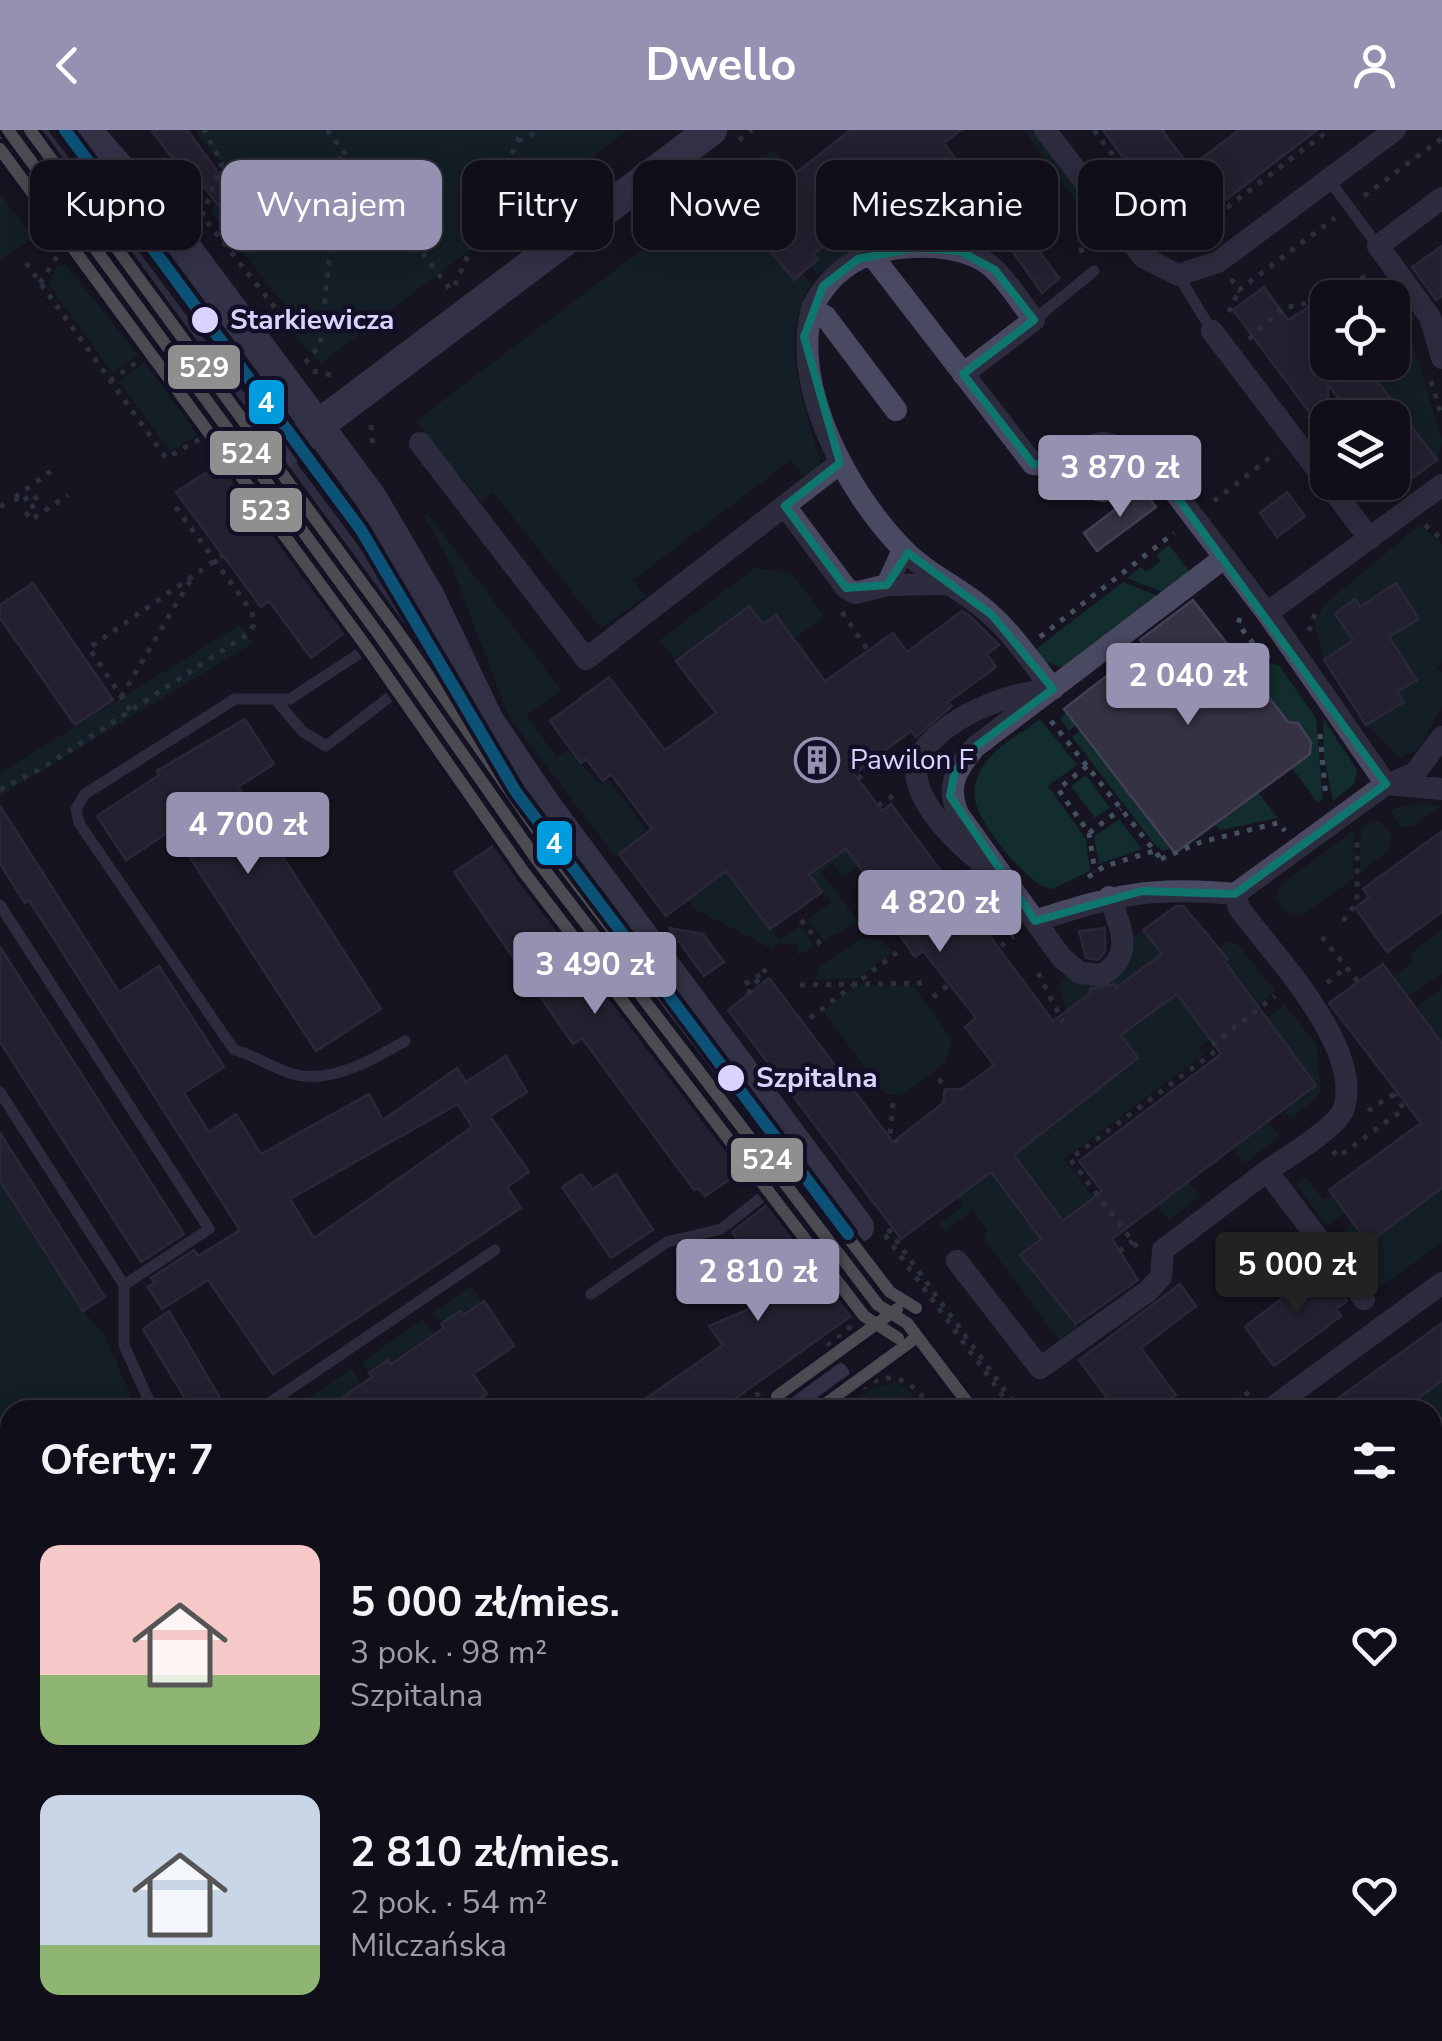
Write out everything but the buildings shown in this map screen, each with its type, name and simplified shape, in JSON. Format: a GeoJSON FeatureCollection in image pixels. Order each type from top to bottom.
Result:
{"type":"FeatureCollection","features":[{"type":"Feature","properties":{"kind":"street"},"geometry":{"type":"LineString","coordinates":[[8,130],[289,448],[392,531],[488,721],[845,1236],[782,1182],[537,860],[410,680],[382,639],[289,448],[169,226],[85,130]]}},
{"type":"Feature","properties":{"kind":"street"},"geometry":{"type":"LineString","coordinates":[[289,448],[710,130]]}},
{"type":"Feature","properties":{"kind":"street"},"geometry":{"type":"LineString","coordinates":[[1045,130],[1142,258],[1178,274],[1218,262],[1396,130]]}},
{"type":"Feature","properties":{"kind":"street"},"geometry":{"type":"LineString","coordinates":[[1442,198],[1385,255],[1430,317],[1442,358]]}},
{"type":"Feature","properties":{"kind":"street"},"geometry":{"type":"LineString","coordinates":[[963,374],[1034,320],[995,270],[980,258],[914,248],[871,254],[858,258],[823,286],[804,337],[806,362],[840,463],[903,550],[992,615],[1053,690]]}},
{"type":"Feature","properties":{"kind":"street"},"geometry":{"type":"LineString","coordinates":[[871,254],[1033,464],[1078,467],[1084,451],[1098,442],[1115,445],[1127,466],[1157,468],[1390,783],[1442,789]]}},
{"type":"Feature","properties":{"kind":"street"},"geometry":{"type":"LineString","coordinates":[[812,308],[826,316],[896,410]]}},
{"type":"Feature","properties":{"kind":"street"},"geometry":{"type":"LineString","coordinates":[[1212,331],[1370,539]]}},
{"type":"Feature","properties":{"kind":"street"},"geometry":{"type":"LineString","coordinates":[[420,443],[586,659],[840,463]]}},
{"type":"Feature","properties":{"kind":"street"},"geometry":{"type":"LineString","coordinates":[[1267,613],[1442,485]]}},
{"type":"Feature","properties":{"kind":"street"},"geometry":{"type":"LineString","coordinates":[[784,506],[846,588],[855,593],[886,585],[945,584]]}},
{"type":"Feature","properties":{"kind":"street"},"geometry":{"type":"LineString","coordinates":[[886,585],[898,568],[903,550]]}},
{"type":"Feature","properties":{"kind":"street"},"geometry":{"type":"LineString","coordinates":[[1109,897],[1124,947],[1120,960],[1102,975],[1071,967],[958,814],[950,796],[954,771],[975,747],[1224,558]]}},
{"type":"Feature","properties":{"kind":"street"},"geometry":{"type":"LineString","coordinates":[[1011,889],[962,846],[932,810],[917,782],[915,766],[924,748],[988,702],[1016,692],[1053,690]]}},
{"type":"Feature","properties":{"kind":"street"},"geometry":{"type":"LineString","coordinates":[[1035,921],[1109,897],[1182,889],[1236,894],[1390,783],[1414,773],[1442,737]]}},
{"type":"Feature","properties":{"kind":"street"},"geometry":{"type":"LineString","coordinates":[[957,1262],[1040,1368],[1148,1290],[1161,1277],[1163,1250],[1319,1133],[1344,1108],[1341,1056],[1336,1040],[1238,908],[1236,894]]}},
{"type":"Feature","properties":{"kind":"street"},"geometry":{"type":"LineString","coordinates":[[1267,1171],[1364,1299]]}},
{"type":"Feature","properties":{"kind":"street"},"geometry":{"type":"LineString","coordinates":[[1282,1400],[1442,1284]]}},
{"type":"Feature","properties":{"kind":"street"},"geometry":{"type":"LineString","coordinates":[[809,1400],[847,1383]]}},
{"type":"Feature","properties":{"kind":"lane"},"geometry":{"type":"LineString","coordinates":[[41,130],[396,583],[498,777],[908,1323]]}},
{"type":"Feature","properties":{"kind":"lane"},"geometry":{"type":"LineString","coordinates":[[65,130],[289,448]]}},
{"type":"Feature","properties":{"kind":"lane"},"geometry":{"type":"LineString","coordinates":[[1329,180],[1385,255]]}},
{"type":"Feature","properties":{"kind":"lane"},"geometry":{"type":"LineString","coordinates":[[1034,320],[1094,271]]}},
{"type":"Feature","properties":{"kind":"lane"},"geometry":{"type":"LineString","coordinates":[[1178,274],[1212,331]]}},
{"type":"Feature","properties":{"kind":"lane"},"geometry":{"type":"LineString","coordinates":[[382,639],[290,699],[234,699],[86,794],[76,809],[78,824],[234,1050],[256,1055],[295,1075],[340,1072],[369,1062],[405,1040]]}},
{"type":"Feature","properties":{"kind":"lane"},"geometry":{"type":"LineString","coordinates":[[275,699],[302,731],[326,746],[410,680]]}},
{"type":"Feature","properties":{"kind":"lane"},"geometry":{"type":"LineString","coordinates":[[0,904],[209,1229],[124,1285]]}},
{"type":"Feature","properties":{"kind":"lane"},"geometry":{"type":"LineString","coordinates":[[0,1092],[124,1285],[124,1345],[149,1400]]}},
{"type":"Feature","properties":{"kind":"lane"},"geometry":{"type":"LineString","coordinates":[[591,1294],[667,1242],[720,1230],[782,1182]]}},
{"type":"Feature","properties":{"kind":"lane"},"geometry":{"type":"LineString","coordinates":[[274,1400],[495,1250]]}},
{"type":"Feature","properties":{"kind":"path"},"geometry":{"type":"LineString","coordinates":[[202,216],[222,163],[204,130]]}},
{"type":"Feature","properties":{"kind":"path"},"geometry":{"type":"LineString","coordinates":[[327,130],[454,293],[522,130]]}},
{"type":"Feature","properties":{"kind":"path"},"geometry":{"type":"LineString","coordinates":[[518,141],[542,130]]}},
{"type":"Feature","properties":{"kind":"path"},"geometry":{"type":"LineString","coordinates":[[1094,130],[1116,160]]}},
{"type":"Feature","properties":{"kind":"path"},"geometry":{"type":"LineString","coordinates":[[1223,211],[1329,130]]}},
{"type":"Feature","properties":{"kind":"path"},"geometry":{"type":"LineString","coordinates":[[304,363],[320,345],[340,148]]}},
{"type":"Feature","properties":{"kind":"path"},"geometry":{"type":"LineString","coordinates":[[40,283],[64,250]]}},
{"type":"Feature","properties":{"kind":"path"},"geometry":{"type":"LineString","coordinates":[[1249,339],[1284,307],[1298,306],[1385,255]]}},
{"type":"Feature","properties":{"kind":"path"},"geometry":{"type":"LineString","coordinates":[[26,263],[166,458],[205,436],[195,422]]}},
{"type":"Feature","properties":{"kind":"path"},"geometry":{"type":"LineString","coordinates":[[110,381],[147,354]]}},
{"type":"Feature","properties":{"kind":"path"},"geometry":{"type":"LineString","coordinates":[[8,501],[54,469]]}},
{"type":"Feature","properties":{"kind":"path"},"geometry":{"type":"LineString","coordinates":[[8,501],[19,503],[33,494],[39,502],[25,511],[32,520],[68,495]]}},
{"type":"Feature","properties":{"kind":"path"},"geometry":{"type":"LineString","coordinates":[[0,790],[130,711],[248,634],[254,625],[252,612],[174,506]]}},
{"type":"Feature","properties":{"kind":"path"},"geometry":{"type":"LineString","coordinates":[[1422,523],[1442,539]]}},
{"type":"Feature","properties":{"kind":"path"},"geometry":{"type":"LineString","coordinates":[[130,711],[89,648],[223,555]]}},
{"type":"Feature","properties":{"kind":"path"},"geometry":{"type":"LineString","coordinates":[[121,697],[192,577]]}},
{"type":"Feature","properties":{"kind":"path"},"geometry":{"type":"LineString","coordinates":[[1312,644],[1310,622],[1320,603]]}},
{"type":"Feature","properties":{"kind":"path"},"geometry":{"type":"LineString","coordinates":[[1233,606],[1241,616],[1238,624],[1263,656],[1279,660]]}},
{"type":"Feature","properties":{"kind":"path"},"geometry":{"type":"LineString","coordinates":[[841,615],[852,611]]}},
{"type":"Feature","properties":{"kind":"path"},"geometry":{"type":"LineString","coordinates":[[846,622],[870,652]]}},
{"type":"Feature","properties":{"kind":"path"},"geometry":{"type":"LineString","coordinates":[[1326,800],[1320,719],[1315,712],[1331,701]]}},
{"type":"Feature","properties":{"kind":"path"},"geometry":{"type":"LineString","coordinates":[[1044,712],[1161,860]]}},
{"type":"Feature","properties":{"kind":"path"},"geometry":{"type":"LineString","coordinates":[[1086,766],[1058,789],[1089,833],[1095,872]]}},
{"type":"Feature","properties":{"kind":"path"},"geometry":{"type":"LineString","coordinates":[[878,806],[894,794],[908,805]]}},
{"type":"Feature","properties":{"kind":"path"},"geometry":{"type":"LineString","coordinates":[[1089,833],[1121,809]]}},
{"type":"Feature","properties":{"kind":"path"},"geometry":{"type":"LineString","coordinates":[[1082,882],[1095,872],[1154,851]]}},
{"type":"Feature","properties":{"kind":"path"},"geometry":{"type":"LineString","coordinates":[[968,880],[1022,950]]}},
{"type":"Feature","properties":{"kind":"path"},"geometry":{"type":"LineString","coordinates":[[802,920],[825,950]]}},
{"type":"Feature","properties":{"kind":"path"},"geometry":{"type":"LineString","coordinates":[[1322,936],[1358,982]]}},
{"type":"Feature","properties":{"kind":"path"},"geometry":{"type":"LineString","coordinates":[[810,1018],[899,950]]}},
{"type":"Feature","properties":{"kind":"path"},"geometry":{"type":"LineString","coordinates":[[1032,963],[1050,990],[1054,1010],[1063,1022]]}},
{"type":"Feature","properties":{"kind":"path"},"geometry":{"type":"LineString","coordinates":[[745,984],[768,968],[748,994]]}},
{"type":"Feature","properties":{"kind":"path"},"geometry":{"type":"LineString","coordinates":[[800,985],[923,983]]}},
{"type":"Feature","properties":{"kind":"path"},"geometry":{"type":"LineString","coordinates":[[1118,1222],[1070,1159],[1218,1049],[1214,1044],[1294,983]]}},
{"type":"Feature","properties":{"kind":"path"},"geometry":{"type":"LineString","coordinates":[[933,997],[950,984]]}},
{"type":"Feature","properties":{"kind":"path"},"geometry":{"type":"LineString","coordinates":[[939,1080],[947,1091]]}},
{"type":"Feature","properties":{"kind":"path"},"geometry":{"type":"LineString","coordinates":[[1319,1133],[1338,1157],[1404,1109],[1396,1092],[1379,1105]]}},
{"type":"Feature","properties":{"kind":"path"},"geometry":{"type":"LineString","coordinates":[[893,1103],[890,1134],[897,1142]]}},
{"type":"Feature","properties":{"kind":"path"},"geometry":{"type":"LineString","coordinates":[[1119,1252],[1133,1241]]}},
{"type":"Feature","properties":{"kind":"path"},"geometry":{"type":"LineString","coordinates":[[847,1383],[897,1376],[925,1400]]}},
{"type":"Feature","properties":{"kind":"highlighted area"},"geometry":{"type":"Polygon","coordinates":[[[914,248],[960,251],[995,270],[1034,320],[963,374],[1033,464],[1079,467],[1099,491],[1116,487],[1127,466],[1157,469],[1386,784],[1235,894],[1142,891],[1035,921],[950,796],[955,771],[975,747],[1053,689],[992,615],[908,553],[887,585],[846,588],[785,506],[840,463],[804,337],[823,286],[858,259],[914,248]]]}},
{"type":"Feature","properties":{"kind":"green space"},"geometry":{"type":"Polygon","coordinates":[[[195,130],[628,130],[588,160],[462,160],[462,250],[470,250],[321,363],[296,337],[288,309],[241,250],[442,250],[442,160],[221,163],[195,130]]]}},
{"type":"Feature","properties":{"kind":"green space"},"geometry":{"type":"Polygon","coordinates":[[[1024,130],[1033,130],[1056,160],[1046,160],[1024,130]]]}},
{"type":"Feature","properties":{"kind":"green space"},"geometry":{"type":"Polygon","coordinates":[[[774,150],[781,160],[761,160],[774,150]]]}},
{"type":"Feature","properties":{"kind":"green space"},"geometry":{"type":"Polygon","coordinates":[[[1058,163],[1078,190],[1078,204],[1058,177],[1058,163]]]}},
{"type":"Feature","properties":{"kind":"green space"},"geometry":{"type":"Polygon","coordinates":[[[796,180],[816,207],[816,250],[850,253],[818,275],[810,266],[818,259],[796,232],[796,180]]]}},
{"type":"Feature","properties":{"kind":"green space"},"geometry":{"type":"Polygon","coordinates":[[[0,193],[30,235],[30,241],[0,260],[0,193]]]}},
{"type":"Feature","properties":{"kind":"green space"},"geometry":{"type":"Polygon","coordinates":[[[221,197],[221,225],[211,212],[221,197]]]}},
{"type":"Feature","properties":{"kind":"green space"},"geometry":{"type":"Polygon","coordinates":[[[642,250],[770,250],[794,280],[802,273],[811,284],[801,306],[795,351],[802,396],[821,464],[804,477],[791,460],[633,580],[645,597],[601,628],[493,492],[481,502],[416,421],[642,250]]]}},
{"type":"Feature","properties":{"kind":"green space"},"geometry":{"type":"Polygon","coordinates":[[[65,264],[138,355],[113,373],[48,283],[57,266],[65,264]]]}},
{"type":"Feature","properties":{"kind":"green space"},"geometry":{"type":"Polygon","coordinates":[[[1410,335],[1442,441],[1437,460],[1412,427],[1410,400],[1391,400],[1376,380],[1410,380],[1410,335]]]}},
{"type":"Feature","properties":{"kind":"green space"},"geometry":{"type":"Polygon","coordinates":[[[145,362],[198,435],[170,451],[119,381],[145,362]]]}},
{"type":"Feature","properties":{"kind":"green space"},"geometry":{"type":"Polygon","coordinates":[[[1102,449],[1114,454],[1119,466],[1114,478],[1102,483],[1090,478],[1085,466],[1090,454],[1102,449]]]}},
{"type":"Feature","properties":{"kind":"green space"},"geometry":{"type":"Polygon","coordinates":[[[427,513],[561,690],[526,716],[557,757],[567,750],[602,785],[609,780],[648,832],[616,857],[509,717],[452,567],[424,515],[427,513]]]}},
{"type":"Feature","properties":{"kind":"green space"},"geometry":{"type":"Polygon","coordinates":[[[1420,525],[1442,544],[1442,661],[1437,668],[1442,672],[1442,706],[1419,748],[1401,758],[1366,725],[1403,702],[1397,692],[1416,680],[1389,637],[1419,619],[1396,583],[1360,607],[1355,599],[1336,613],[1353,640],[1324,660],[1314,624],[1324,605],[1420,525]]]}},
{"type":"Feature","properties":{"kind":"green space"},"geometry":{"type":"Polygon","coordinates":[[[1169,545],[1189,571],[1165,593],[1127,578],[1141,567],[1146,572],[1161,561],[1156,555],[1169,545]]]}},
{"type":"Feature","properties":{"kind":"green space"},"geometry":{"type":"Polygon","coordinates":[[[755,568],[791,573],[824,616],[794,639],[776,615],[763,624],[749,606],[690,679],[660,640],[755,568]]]}},
{"type":"Feature","properties":{"kind":"green space"},"geometry":{"type":"Polygon","coordinates":[[[1123,582],[1161,597],[1065,668],[1042,661],[1032,652],[1123,582]]]}},
{"type":"Feature","properties":{"kind":"green space"},"geometry":{"type":"Polygon","coordinates":[[[240,625],[253,643],[0,796],[0,773],[240,625]]]}},
{"type":"Feature","properties":{"kind":"green space"},"geometry":{"type":"Polygon","coordinates":[[[1135,659],[1243,773],[1278,818],[1221,830],[1074,721],[1076,725],[1069,731],[1060,718],[1135,659]]]}},
{"type":"Feature","properties":{"kind":"green space"},"geometry":{"type":"Polygon","coordinates":[[[1258,660],[1279,665],[1316,718],[1323,799],[1318,803],[1292,768],[1310,754],[1311,741],[1298,724],[1288,722],[1247,669],[1258,660]]]}},
{"type":"Feature","properties":{"kind":"green space"},"geometry":{"type":"Polygon","coordinates":[[[1323,718],[1357,770],[1354,784],[1333,801],[1324,757],[1323,718]]]}},
{"type":"Feature","properties":{"kind":"green space"},"geometry":{"type":"Polygon","coordinates":[[[1040,719],[1077,765],[1048,786],[1086,839],[1090,871],[1052,889],[1032,879],[1009,856],[981,817],[975,795],[982,767],[1005,744],[1040,719]]]}},
{"type":"Feature","properties":{"kind":"green space"},"geometry":{"type":"Polygon","coordinates":[[[1080,731],[1172,848],[1163,851],[1155,845],[1072,737],[1080,731]]]}},
{"type":"Feature","properties":{"kind":"green space"},"geometry":{"type":"Polygon","coordinates":[[[1086,775],[1110,808],[1095,818],[1071,786],[1086,775]]]}},
{"type":"Feature","properties":{"kind":"green space"},"geometry":{"type":"Polygon","coordinates":[[[1419,802],[1441,806],[1412,827],[1401,827],[1390,810],[1419,802]]]}},
{"type":"Feature","properties":{"kind":"green space"},"geometry":{"type":"Polygon","coordinates":[[[1119,819],[1142,849],[1099,864],[1094,837],[1119,819]]]}},
{"type":"Feature","properties":{"kind":"green space"},"geometry":{"type":"Polygon","coordinates":[[[1379,821],[1392,835],[1388,850],[1360,873],[1361,826],[1379,821]]]}},
{"type":"Feature","properties":{"kind":"green space"},"geometry":{"type":"Polygon","coordinates":[[[1354,830],[1353,879],[1301,916],[1283,910],[1276,898],[1281,885],[1354,830]]]}},
{"type":"Feature","properties":{"kind":"green space"},"geometry":{"type":"Polygon","coordinates":[[[786,845],[848,848],[860,864],[843,877],[833,863],[821,872],[859,922],[823,940],[808,920],[831,902],[786,845]]]}},
{"type":"Feature","properties":{"kind":"green space"},"geometry":{"type":"Polygon","coordinates":[[[741,860],[736,883],[779,940],[800,926],[815,947],[797,955],[798,945],[776,944],[773,949],[696,910],[689,899],[741,860]]]}},
{"type":"Feature","properties":{"kind":"green space"},"geometry":{"type":"Polygon","coordinates":[[[1143,930],[1162,954],[1097,1003],[1090,994],[1067,1011],[1059,988],[1066,972],[1079,980],[1143,930]]]}},
{"type":"Feature","properties":{"kind":"green space"},"geometry":{"type":"Polygon","coordinates":[[[1442,930],[1442,973],[1408,997],[1393,977],[1414,961],[1410,954],[1442,930]]]}},
{"type":"Feature","properties":{"kind":"green space"},"geometry":{"type":"Polygon","coordinates":[[[864,937],[882,941],[893,952],[858,978],[815,979],[820,966],[864,937]]]}},
{"type":"Feature","properties":{"kind":"green space"},"geometry":{"type":"Polygon","coordinates":[[[1229,941],[1238,945],[1275,991],[1257,1005],[1225,962],[1228,959],[1220,948],[1229,941]]]}},
{"type":"Feature","properties":{"kind":"green space"},"geometry":{"type":"Polygon","coordinates":[[[857,985],[913,986],[952,1040],[945,1063],[902,1095],[885,1094],[823,1011],[857,985]]]}},
{"type":"Feature","properties":{"kind":"green space"},"geometry":{"type":"Polygon","coordinates":[[[1442,988],[1442,1043],[1416,1007],[1442,988]]]}},
{"type":"Feature","properties":{"kind":"green space"},"geometry":{"type":"Polygon","coordinates":[[[1177,993],[1211,1039],[1199,1047],[1203,1055],[1064,1159],[1121,1233],[1112,1239],[1063,1221],[1014,1155],[1084,1102],[1076,1090],[1121,1035],[1177,993]]]}},
{"type":"Feature","properties":{"kind":"green space"},"geometry":{"type":"Polygon","coordinates":[[[1285,1005],[1316,1044],[1321,1093],[1291,1119],[1284,1109],[1316,1085],[1266,1019],[1285,1005]]]}},
{"type":"Feature","properties":{"kind":"green space"},"geometry":{"type":"Polygon","coordinates":[[[1268,1122],[1280,1136],[1245,1163],[1233,1148],[1268,1122]]]}},
{"type":"Feature","properties":{"kind":"green space"},"geometry":{"type":"Polygon","coordinates":[[[991,1172],[1041,1239],[1020,1255],[1078,1327],[1059,1340],[983,1237],[988,1231],[972,1210],[945,1232],[939,1224],[963,1206],[957,1197],[991,1172]]]}},
{"type":"Feature","properties":{"kind":"green space"},"geometry":{"type":"Polygon","coordinates":[[[1306,1177],[1323,1200],[1333,1195],[1346,1212],[1326,1226],[1296,1184],[1306,1177]]]}},
{"type":"Feature","properties":{"kind":"green space"},"geometry":{"type":"Polygon","coordinates":[[[0,1181],[83,1311],[104,1334],[133,1400],[0,1400],[0,1181]]]}},
{"type":"Feature","properties":{"kind":"green space"},"geometry":{"type":"Polygon","coordinates":[[[1189,1181],[1200,1196],[1169,1220],[1157,1205],[1189,1181]]]}},
{"type":"Feature","properties":{"kind":"green space"},"geometry":{"type":"Polygon","coordinates":[[[1442,1188],[1442,1242],[1374,1292],[1334,1238],[1353,1223],[1368,1242],[1442,1188]]]}},
{"type":"Feature","properties":{"kind":"green space"},"geometry":{"type":"Polygon","coordinates":[[[471,1286],[482,1302],[441,1324],[433,1313],[471,1286]]]}},
{"type":"Feature","properties":{"kind":"green space"},"geometry":{"type":"Polygon","coordinates":[[[423,1319],[434,1335],[369,1373],[362,1362],[423,1319]]]}},
{"type":"Feature","properties":{"kind":"green space"},"geometry":{"type":"Polygon","coordinates":[[[352,1369],[362,1384],[339,1400],[305,1400],[352,1369]]]}},
{"type":"Feature","properties":{"kind":"green space"},"geometry":{"type":"Polygon","coordinates":[[[1442,1381],[1442,1400],[1416,1400],[1442,1381]]]}},
{"type":"Feature","properties":{"kind":"green space"},"geometry":{"type":"Polygon","coordinates":[[[894,1382],[907,1388],[915,1400],[857,1400],[874,1388],[894,1382]]]}},
{"type":"Feature","properties":{"kind":"tram line","name":"4"},"geometry":{"type":"LineString","coordinates":[[65,130],[361,530],[516,792],[848,1234]]}},
{"type":"Feature","properties":{"kind":"tram line"},"geometry":{"type":"LineString","coordinates":[[738,1111],[779,1142]]}},
{"type":"Feature","properties":{"kind":"transit line","name":"524"},"geometry":{"type":"LineString","coordinates":[[8,130],[382,639],[537,860],[878,1305],[907,1323],[965,1400]]}},
{"type":"Feature","properties":{"kind":"transit line","name":"529"},"geometry":{"type":"LineString","coordinates":[[30,130],[396,629],[551,850],[890,1292],[916,1308]]}},
{"type":"Feature","properties":{"kind":"transit line","name":"523"},"geometry":{"type":"LineString","coordinates":[[0,149],[368,649],[523,871],[864,1316],[898,1338]]}},
{"type":"Feature","properties":{"kind":"transit line","name":"529"},"geometry":{"type":"LineString","coordinates":[[777,1396],[897,1309]]}},
{"type":"Feature","properties":{"kind":"transit line","name":"523"},"geometry":{"type":"LineString","coordinates":[[831,1400],[917,1337]]}},
{"type":"Feature","properties":{"kind":"place","name":"Starkiewicza"},"geometry":{"type":"Point","coordinates":[205,320]}},
{"type":"Feature","properties":{"kind":"place","name":"Pawilon F"},"geometry":{"type":"Point","coordinates":[817,760]}},
{"type":"Feature","properties":{"kind":"place","name":"Szpitalna"},"geometry":{"type":"Point","coordinates":[731,1078]}}]}
